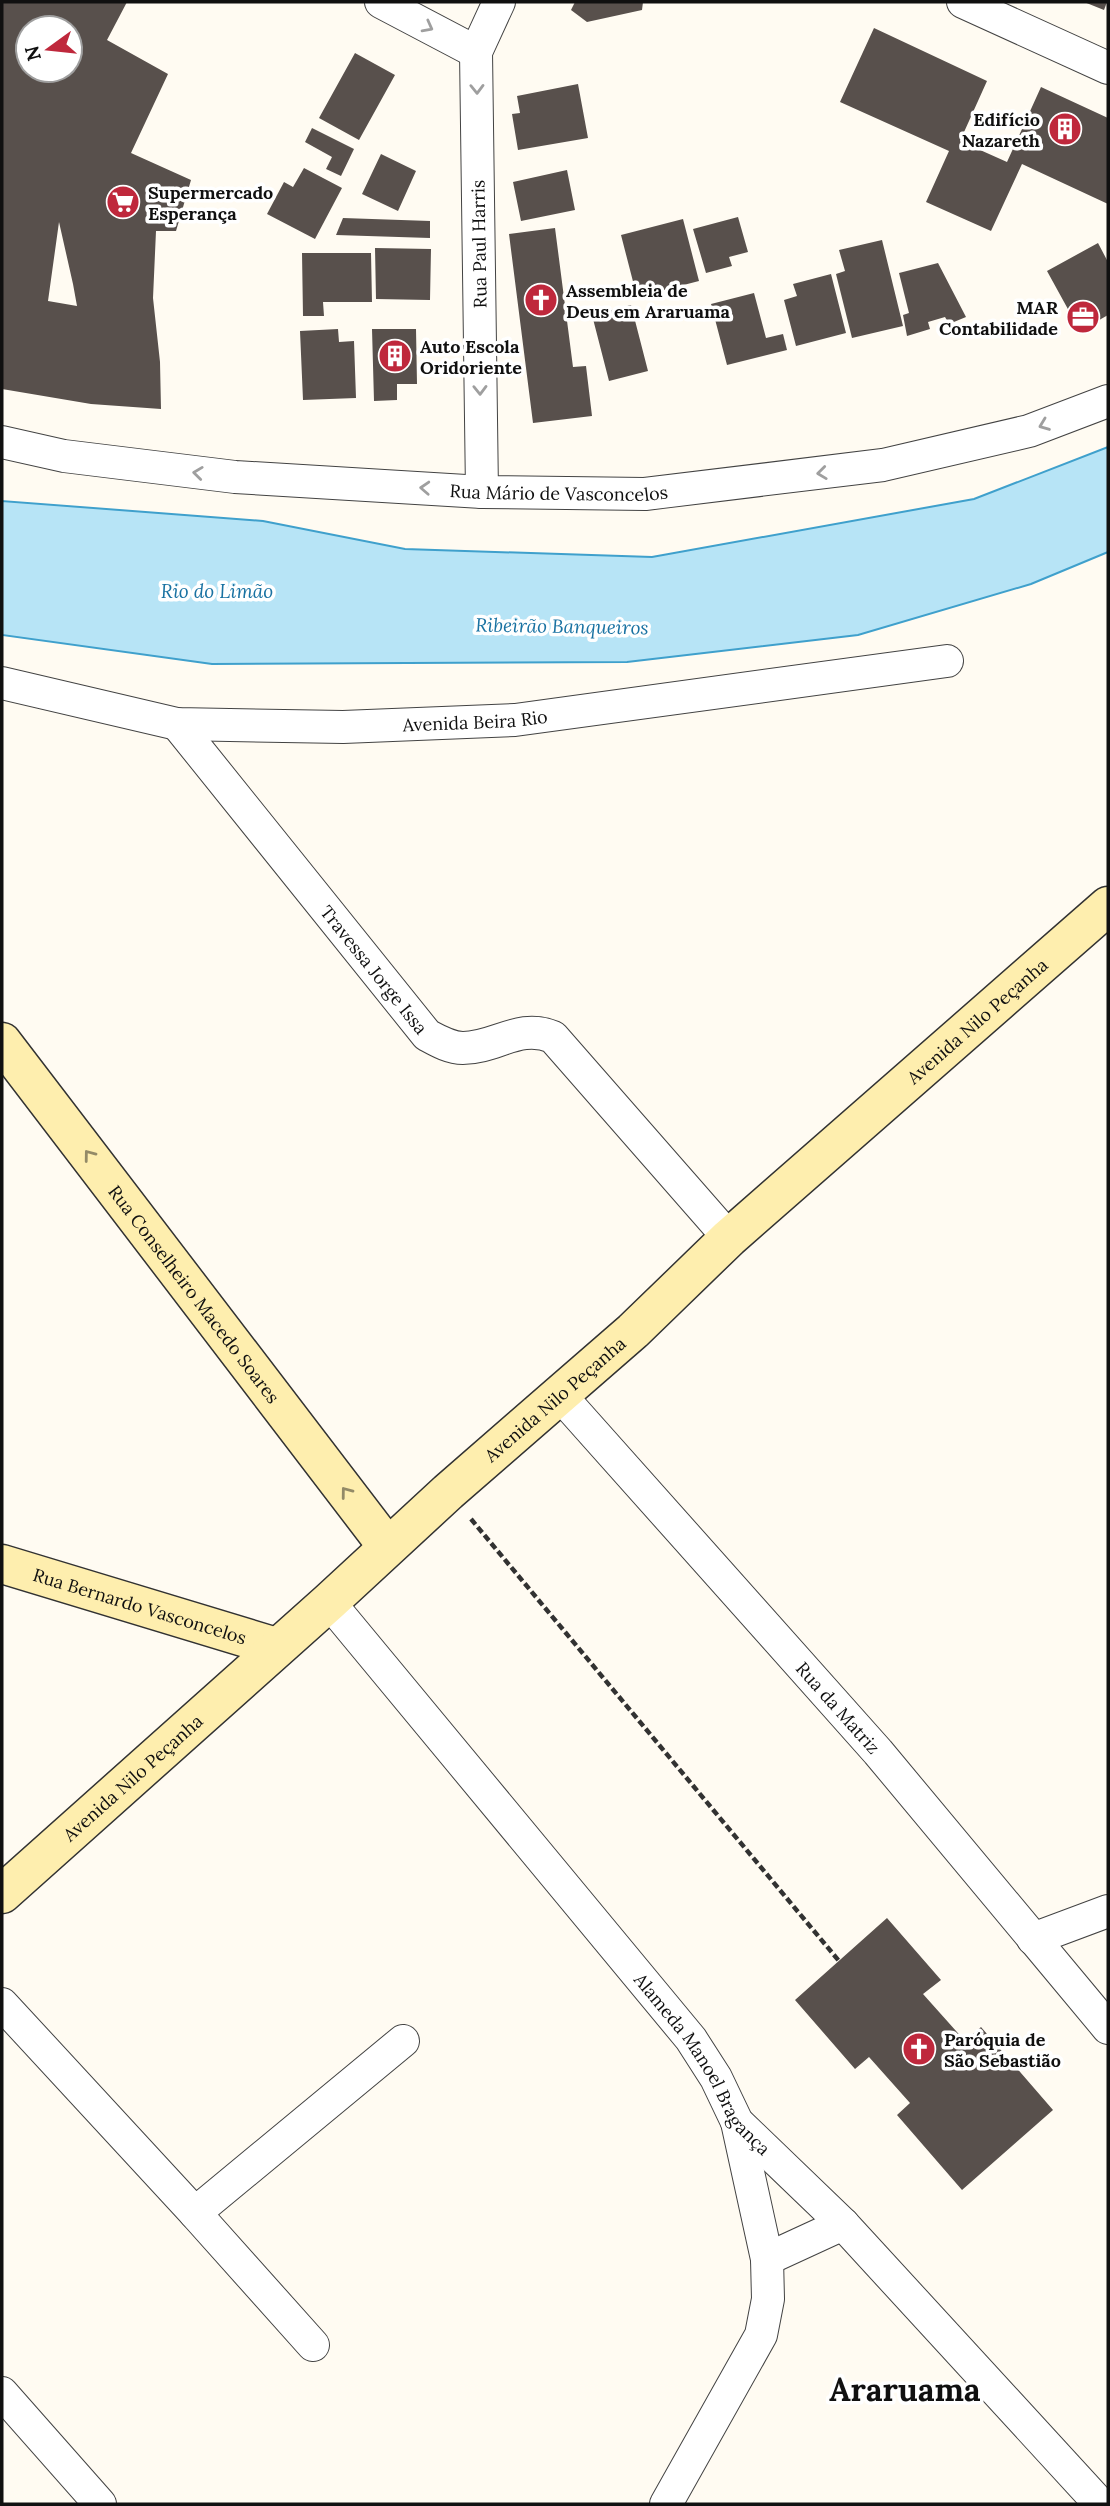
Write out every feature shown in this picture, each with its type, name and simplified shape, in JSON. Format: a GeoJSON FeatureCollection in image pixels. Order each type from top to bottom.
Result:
{"type":"FeatureCollection","features":[{"type":"Feature","properties":{"kind":"main road","name":"Avenida Nilo Peçanha"},"geometry":{"type":"LineString","coordinates":[[2,1894],[329,1602],[387,1546],[633,1331],[729,1238],[1108,906]]}},
{"type":"Feature","properties":{"kind":"main road","name":"Rua Conselheiro Macedo Soares"},"geometry":{"type":"LineString","coordinates":[[2,1042],[387,1546]]}},
{"type":"Feature","properties":{"kind":"main road","name":"Rua Bernardo Vasconcelos"},"geometry":{"type":"LineString","coordinates":[[2,1564],[276,1647]]}},
{"type":"Feature","properties":{"kind":"street"},"geometry":{"type":"LineString","coordinates":[[381,2],[476,52]]}},
{"type":"Feature","properties":{"kind":"street","name":"Rua Paul Harris"},"geometry":{"type":"LineString","coordinates":[[482,492],[476,52],[499,2]]}},
{"type":"Feature","properties":{"kind":"street"},"geometry":{"type":"LineString","coordinates":[[963,2],[1108,68]]}},
{"type":"Feature","properties":{"kind":"street","name":"Rua Mário de Vasconcelos"},"geometry":{"type":"LineString","coordinates":[[2,442],[64,456],[235,477],[482,492],[645,494],[883,465],[1028,431],[1108,401]]}},
{"type":"Feature","properties":{"kind":"street","name":"Avenida Beira Rio"},"geometry":{"type":"LineString","coordinates":[[2,683],[177,724],[343,727],[515,720],[947,661]]}},
{"type":"Feature","properties":{"kind":"street","name":"Travessa Jorge Issa"},"geometry":{"type":"LineString","coordinates":[[177,724],[427,1035],[444,1044],[460,1048],[480,1046],[522,1032],[539,1031],[553,1037],[729,1238]]}},
{"type":"Feature","properties":{"kind":"street","name":"Rua da Matriz"},"geometry":{"type":"LineString","coordinates":[[559,1394],[878,1752],[1108,2028]]}},
{"type":"Feature","properties":{"kind":"street","name":"Alameda Manoel Bragança"},"geometry":{"type":"LineString","coordinates":[[329,1602],[691,2039],[716,2078],[737,2122],[843,2224],[1100,2504]]}},
{"type":"Feature","properties":{"kind":"street"},"geometry":{"type":"LineString","coordinates":[[1033,1939],[1108,1911]]}},
{"type":"Feature","properties":{"kind":"street"},"geometry":{"type":"LineString","coordinates":[[2,2004],[313,2345]]}},
{"type":"Feature","properties":{"kind":"street"},"geometry":{"type":"LineString","coordinates":[[195,2213],[403,2041]]}},
{"type":"Feature","properties":{"kind":"street"},"geometry":{"type":"LineString","coordinates":[[666,2504],[761,2335],[768,2299],[767,2259],[737,2122]]}},
{"type":"Feature","properties":{"kind":"street"},"geometry":{"type":"LineString","coordinates":[[767,2259],[843,2224]]}},
{"type":"Feature","properties":{"kind":"street"},"geometry":{"type":"LineString","coordinates":[[2,2393],[100,2504]]}},
{"type":"Feature","properties":{"kind":"path"},"geometry":{"type":"LineString","coordinates":[[448,1492],[839,1961]]}},
{"type":"Feature","properties":{"kind":"water","name":"Rio do Limão"},"geometry":{"type":"Polygon","coordinates":[[[1108,447],[1108,552],[1031,584],[858,635],[627,662],[212,664],[2,635],[2,501],[263,521],[405,549],[652,557],[974,499],[1108,447]]]}},
{"type":"Feature","properties":{"kind":"building","name":"Supermercado Esperança"},"geometry":{"type":"Polygon","coordinates":[[[2,2],[127,2],[107,40],[168,74],[131,153],[191,180],[176,231],[156,231],[153,298],[160,362],[161,409],[91,404],[2,389],[2,2]],[[59,222],[48,301],[77,306],[59,222]]]}},
{"type":"Feature","properties":{"kind":"building"},"geometry":{"type":"Polygon","coordinates":[[[575,2],[643,2],[642,10],[587,22],[571,10],[575,2]]]}},
{"type":"Feature","properties":{"kind":"building"},"geometry":{"type":"Polygon","coordinates":[[[1084,2],[1107,2],[1104,10],[1084,2]]]}},
{"type":"Feature","properties":{"kind":"building","name":"Edifício Nazareth"},"geometry":{"type":"Polygon","coordinates":[[[874,28],[987,81],[960,141],[1007,162],[1041,87],[1108,118],[1108,204],[1022,164],[991,231],[926,202],[949,151],[840,102],[874,28]]]}},
{"type":"Feature","properties":{"kind":"building"},"geometry":{"type":"Polygon","coordinates":[[[355,53],[395,75],[359,140],[319,118],[355,53]]]}},
{"type":"Feature","properties":{"kind":"building"},"geometry":{"type":"Polygon","coordinates":[[[578,84],[588,138],[518,150],[512,114],[520,113],[517,96],[578,84]]]}},
{"type":"Feature","properties":{"kind":"building"},"geometry":{"type":"Polygon","coordinates":[[[312,128],[354,149],[341,176],[326,169],[332,157],[305,142],[312,128]]]}},
{"type":"Feature","properties":{"kind":"building"},"geometry":{"type":"Polygon","coordinates":[[[381,154],[416,171],[398,211],[362,194],[381,154]]]}},
{"type":"Feature","properties":{"kind":"building"},"geometry":{"type":"Polygon","coordinates":[[[304,168],[342,188],[315,239],[267,214],[284,182],[293,187],[304,168]]]}},
{"type":"Feature","properties":{"kind":"building"},"geometry":{"type":"Polygon","coordinates":[[[567,170],[575,210],[521,221],[513,182],[567,170]]]}},
{"type":"Feature","properties":{"kind":"building"},"geometry":{"type":"Polygon","coordinates":[[[738,217],[748,252],[729,257],[732,266],[706,273],[693,229],[738,217]]]}},
{"type":"Feature","properties":{"kind":"building"},"geometry":{"type":"Polygon","coordinates":[[[343,218],[430,221],[430,238],[336,235],[343,218]]]}},
{"type":"Feature","properties":{"kind":"building"},"geometry":{"type":"Polygon","coordinates":[[[683,219],[699,281],[637,297],[621,235],[683,219]]]}},
{"type":"Feature","properties":{"kind":"building","name":"Assembleia de Deus em Araruama"},"geometry":{"type":"Polygon","coordinates":[[[555,228],[573,367],[586,366],[592,416],[533,423],[509,234],[555,228]]]}},
{"type":"Feature","properties":{"kind":"building"},"geometry":{"type":"Polygon","coordinates":[[[882,240],[903,326],[852,338],[836,274],[845,271],[839,250],[882,240]]]}},
{"type":"Feature","properties":{"kind":"building"},"geometry":{"type":"Polygon","coordinates":[[[1098,243],[1108,262],[1108,315],[1080,331],[1047,271],[1098,243]]]}},
{"type":"Feature","properties":{"kind":"building"},"geometry":{"type":"Polygon","coordinates":[[[375,248],[431,249],[430,300],[376,299],[375,248]]]}},
{"type":"Feature","properties":{"kind":"building"},"geometry":{"type":"Polygon","coordinates":[[[302,253],[371,253],[372,302],[323,302],[324,316],[303,316],[302,253]]]}},
{"type":"Feature","properties":{"kind":"building"},"geometry":{"type":"Polygon","coordinates":[[[938,263],[966,317],[949,324],[945,317],[928,322],[930,329],[907,336],[903,315],[909,313],[899,273],[938,263]]]}},
{"type":"Feature","properties":{"kind":"building"},"geometry":{"type":"Polygon","coordinates":[[[831,274],[846,333],[796,346],[784,300],[797,296],[793,284],[831,274]]]}},
{"type":"Feature","properties":{"kind":"building"},"geometry":{"type":"Polygon","coordinates":[[[754,293],[766,338],[783,334],[787,350],[727,365],[711,304],[754,293]]]}},
{"type":"Feature","properties":{"kind":"building"},"geometry":{"type":"Polygon","coordinates":[[[631,305],[648,371],[609,381],[592,315],[631,305]]]}},
{"type":"Feature","properties":{"kind":"building"},"geometry":{"type":"Polygon","coordinates":[[[338,329],[339,342],[354,341],[356,398],[303,400],[300,331],[338,329]]]}},
{"type":"Feature","properties":{"kind":"building","name":"Auto Escola Oridoriente"},"geometry":{"type":"Polygon","coordinates":[[[372,329],[416,329],[417,384],[397,384],[397,400],[374,401],[372,329]]]}},
{"type":"Feature","properties":{"kind":"building","name":"Paróquia de São Sebastião"},"geometry":{"type":"Polygon","coordinates":[[[887,1918],[941,1980],[923,1994],[965,2041],[981,2027],[1053,2110],[962,2190],[897,2115],[910,2103],[869,2057],[855,2069],[795,2000],[887,1918]]]}},
{"type":"Feature","properties":{"kind":"place","name":"Edifício Nazareth"},"geometry":{"type":"Point","coordinates":[1065,129]}},
{"type":"Feature","properties":{"kind":"place","name":"Supermercado Esperança"},"geometry":{"type":"Point","coordinates":[123,202]}},
{"type":"Feature","properties":{"kind":"place","name":"Assembleia de Deus em Araruama"},"geometry":{"type":"Point","coordinates":[541,300]}},
{"type":"Feature","properties":{"kind":"place","name":"MAR Contabilidade"},"geometry":{"type":"Point","coordinates":[1083,317]}},
{"type":"Feature","properties":{"kind":"place","name":"Auto Escola Oridoriente"},"geometry":{"type":"Point","coordinates":[395,356]}},
{"type":"Feature","properties":{"kind":"place","name":"Paróquia de São Sebastião"},"geometry":{"type":"Point","coordinates":[919,2049]}},
{"type":"Feature","properties":{"kind":"district","name":"Araruama"},"geometry":{"type":"Point","coordinates":[905,2389]}},
{"type":"Feature","properties":{"kind":"water label","name":"Ribeirão Banqueiros"},"geometry":{"type":"Point","coordinates":[562,626]}}]}
